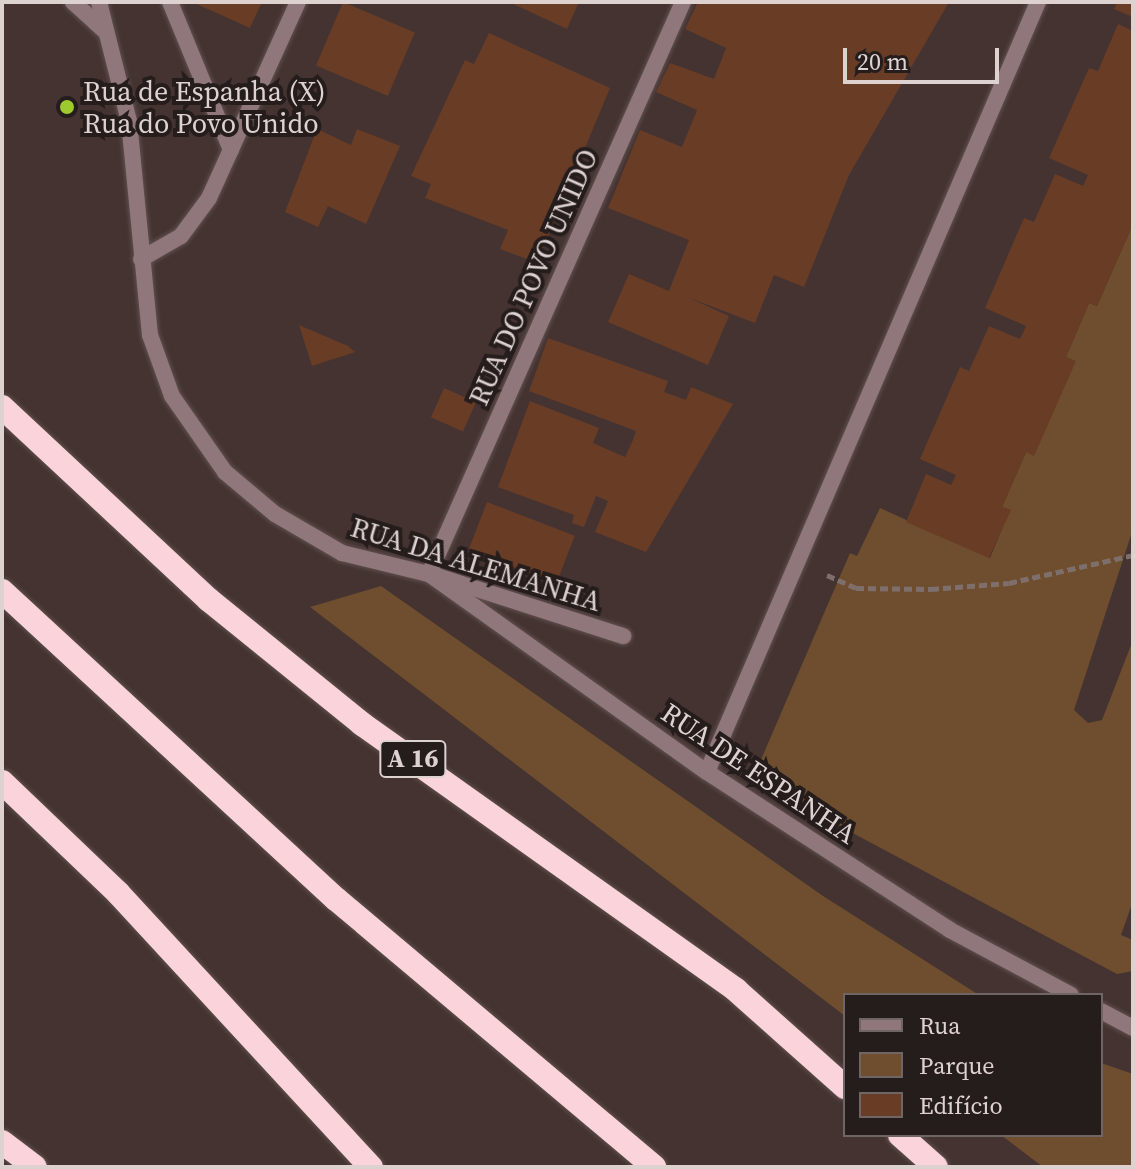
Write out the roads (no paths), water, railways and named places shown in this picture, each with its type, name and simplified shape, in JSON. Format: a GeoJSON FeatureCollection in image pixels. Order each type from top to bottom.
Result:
{"type":"FeatureCollection","features":[{"type":"Feature","properties":{"kind":"highway","name":"A 16"},"geometry":{"type":"LineString","coordinates":[[2,407],[209,600],[362,724],[736,990],[843,1085]]}},
{"type":"Feature","properties":{"kind":"highway"},"geometry":{"type":"LineString","coordinates":[[2,591],[336,899],[654,1167]]}},
{"type":"Feature","properties":{"kind":"highway"},"geometry":{"type":"LineString","coordinates":[[2,782],[118,893],[371,1167]]}},
{"type":"Feature","properties":{"kind":"highway"},"geometry":{"type":"LineString","coordinates":[[902,1137],[936,1167]]}},
{"type":"Feature","properties":{"kind":"highway"},"geometry":{"type":"LineString","coordinates":[[2,1142],[35,1167]]}},
{"type":"Feature","properties":{"kind":"street"},"geometry":{"type":"LineString","coordinates":[[73,2],[107,33]]}},
{"type":"Feature","properties":{"kind":"street","name":"RUA DA ALEMANHA"},"geometry":{"type":"LineString","coordinates":[[99,2],[129,121],[150,335],[172,396],[225,472],[275,514],[342,553],[429,574],[623,636]]}},
{"type":"Feature","properties":{"kind":"street"},"geometry":{"type":"LineString","coordinates":[[170,2],[231,150]]}},
{"type":"Feature","properties":{"kind":"street"},"geometry":{"type":"LineString","coordinates":[[141,259],[181,236],[209,198],[298,2]]}},
{"type":"Feature","properties":{"kind":"street","name":"RUA DO POVO UNIDO"},"geometry":{"type":"LineString","coordinates":[[429,574],[683,2]]}},
{"type":"Feature","properties":{"kind":"street"},"geometry":{"type":"LineString","coordinates":[[707,772],[1038,2]]}},
{"type":"Feature","properties":{"kind":"street","name":"RUA DE ESPANHA"},"geometry":{"type":"LineString","coordinates":[[429,574],[707,772],[950,930],[1067,993]]}},
{"type":"Feature","properties":{"kind":"street"},"geometry":{"type":"LineString","coordinates":[[1103,1012],[1133,1028]]}},
{"type":"Feature","properties":{"kind":"place","name":"Rua de Espanha (X) Rua do Povo Unido"},"geometry":{"type":"Point","coordinates":[67,107]}}]}
